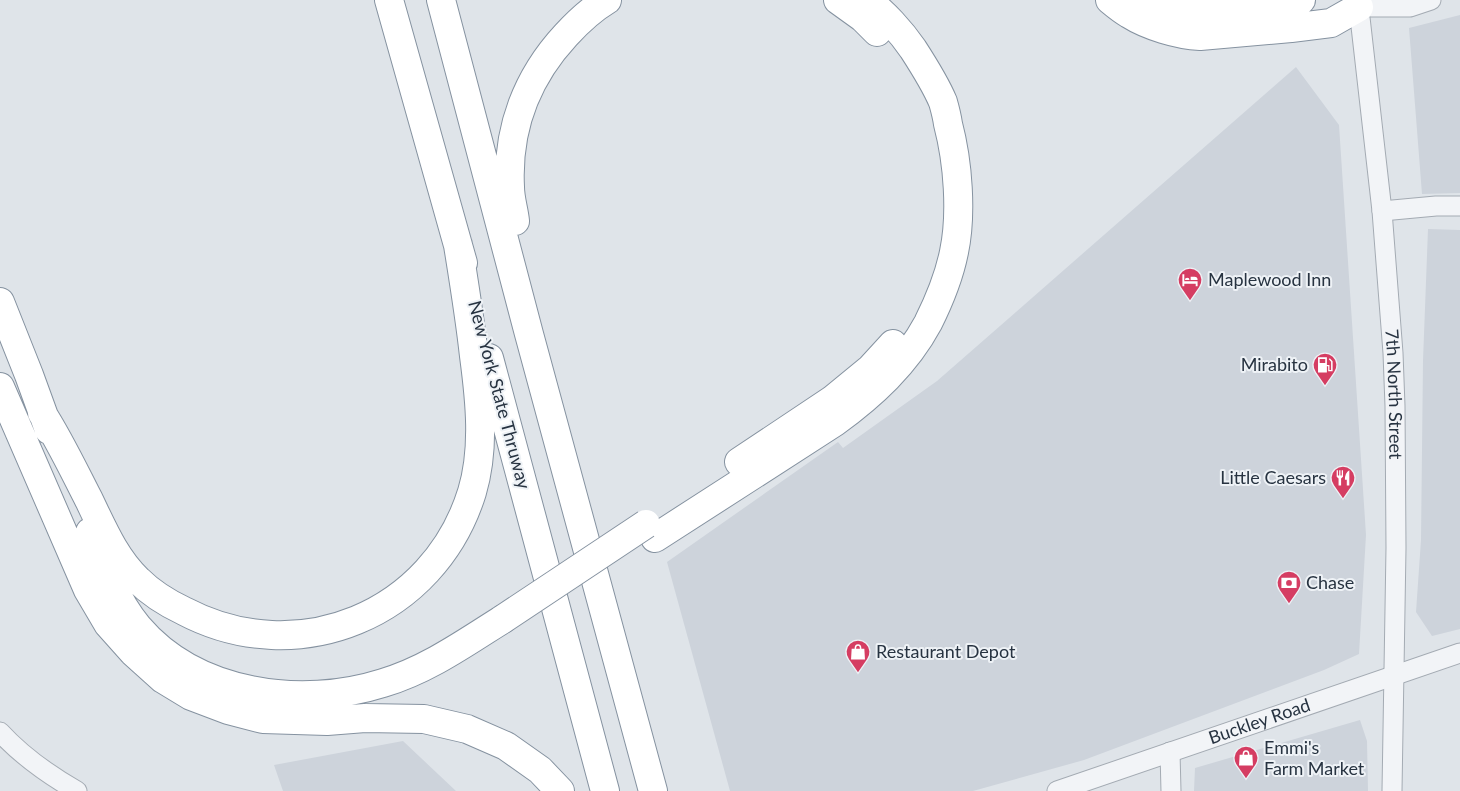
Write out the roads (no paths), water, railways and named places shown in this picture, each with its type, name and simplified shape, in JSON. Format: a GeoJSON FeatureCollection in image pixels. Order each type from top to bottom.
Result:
{"type":"FeatureCollection","features":[{"type":"Feature","properties":{"kind":"highway","name":"New York State Thruway"},"geometry":{"type":"LineString","coordinates":[[389,0],[458,245],[605,791]]}},
{"type":"Feature","properties":{"kind":"highway"},"geometry":{"type":"LineString","coordinates":[[441,0],[653,791]]}},
{"type":"Feature","properties":{"kind":"highway"},"geometry":{"type":"LineString","coordinates":[[529,334],[517,228],[510,188],[511,145],[519,111],[532,81],[552,50],[574,26],[607,0]]}},
{"type":"Feature","properties":{"kind":"highway"},"geometry":{"type":"LineString","coordinates":[[296,719],[364,706],[410,692],[437,680],[462,665],[508,625],[651,531],[832,400],[871,368],[893,344],[910,318],[928,282],[938,247],[944,208],[936,135],[926,105],[912,76],[891,45],[863,18],[838,0]]}},
{"type":"Feature","properties":{"kind":"highway"},"geometry":{"type":"LineString","coordinates":[[651,531],[836,422],[862,402],[886,380],[907,356],[927,324],[944,287],[954,251],[958,214],[957,173],[952,139],[943,104],[926,69],[904,36],[866,0]]}},
{"type":"Feature","properties":{"kind":"highway"},"geometry":{"type":"LineString","coordinates":[[1110,0],[1130,15],[1187,36],[1331,23],[1353,2]]}},
{"type":"Feature","properties":{"kind":"highway"},"geometry":{"type":"LineString","coordinates":[[1147,0],[1177,8],[1211,10],[1301,0]]}},
{"type":"Feature","properties":{"kind":"highway"},"geometry":{"type":"LineString","coordinates":[[42,413],[58,439],[112,548],[138,580],[161,599],[202,620],[237,632],[267,635],[308,634],[339,628],[377,611],[413,586],[442,555],[460,523],[472,492],[479,460],[480,401],[458,245]]}},
{"type":"Feature","properties":{"kind":"highway"},"geometry":{"type":"LineString","coordinates":[[0,302],[105,571],[119,598],[138,626],[161,649],[196,672],[238,688],[274,694],[310,695],[348,692],[383,683],[415,671],[454,650],[508,625]]}},
{"type":"Feature","properties":{"kind":"highway"},"geometry":{"type":"LineString","coordinates":[[0,387],[88,590],[108,624],[132,652],[163,679],[191,696],[228,710],[263,719],[327,721],[365,718],[424,718],[467,729],[506,746],[540,770],[560,791]]}},
{"type":"Feature","properties":{"kind":"street"},"geometry":{"type":"LineString","coordinates":[[1353,2],[1410,3],[1431,0]]}},
{"type":"Feature","properties":{"kind":"street","name":"7th North Street"},"geometry":{"type":"LineString","coordinates":[[1353,2],[1382,211],[1393,353],[1396,548],[1392,791]]}},
{"type":"Feature","properties":{"kind":"street"},"geometry":{"type":"LineString","coordinates":[[1382,211],[1436,206],[1460,206]]}},
{"type":"Feature","properties":{"kind":"street","name":"Buckley Road"},"geometry":{"type":"LineString","coordinates":[[1057,791],[1460,653]]}},
{"type":"Feature","properties":{"kind":"street"},"geometry":{"type":"LineString","coordinates":[[0,732],[10,743],[53,778],[77,791]]}},
{"type":"Feature","properties":{"kind":"street"},"geometry":{"type":"LineString","coordinates":[[1170,752],[1171,791]]}},
{"type":"Feature","properties":{"kind":"place","name":"Maplewood Inn"},"geometry":{"type":"Point","coordinates":[1190,301]}},
{"type":"Feature","properties":{"kind":"place","name":"Mirabito"},"geometry":{"type":"Point","coordinates":[1325,386]}},
{"type":"Feature","properties":{"kind":"place","name":"Little Caesars"},"geometry":{"type":"Point","coordinates":[1343,499]}},
{"type":"Feature","properties":{"kind":"place","name":"Chase"},"geometry":{"type":"Point","coordinates":[1289,604]}},
{"type":"Feature","properties":{"kind":"place","name":"Restaurant Depot"},"geometry":{"type":"Point","coordinates":[858,673]}},
{"type":"Feature","properties":{"kind":"place","name":"Emmi's Farm Market"},"geometry":{"type":"Point","coordinates":[1246,779]}}]}
